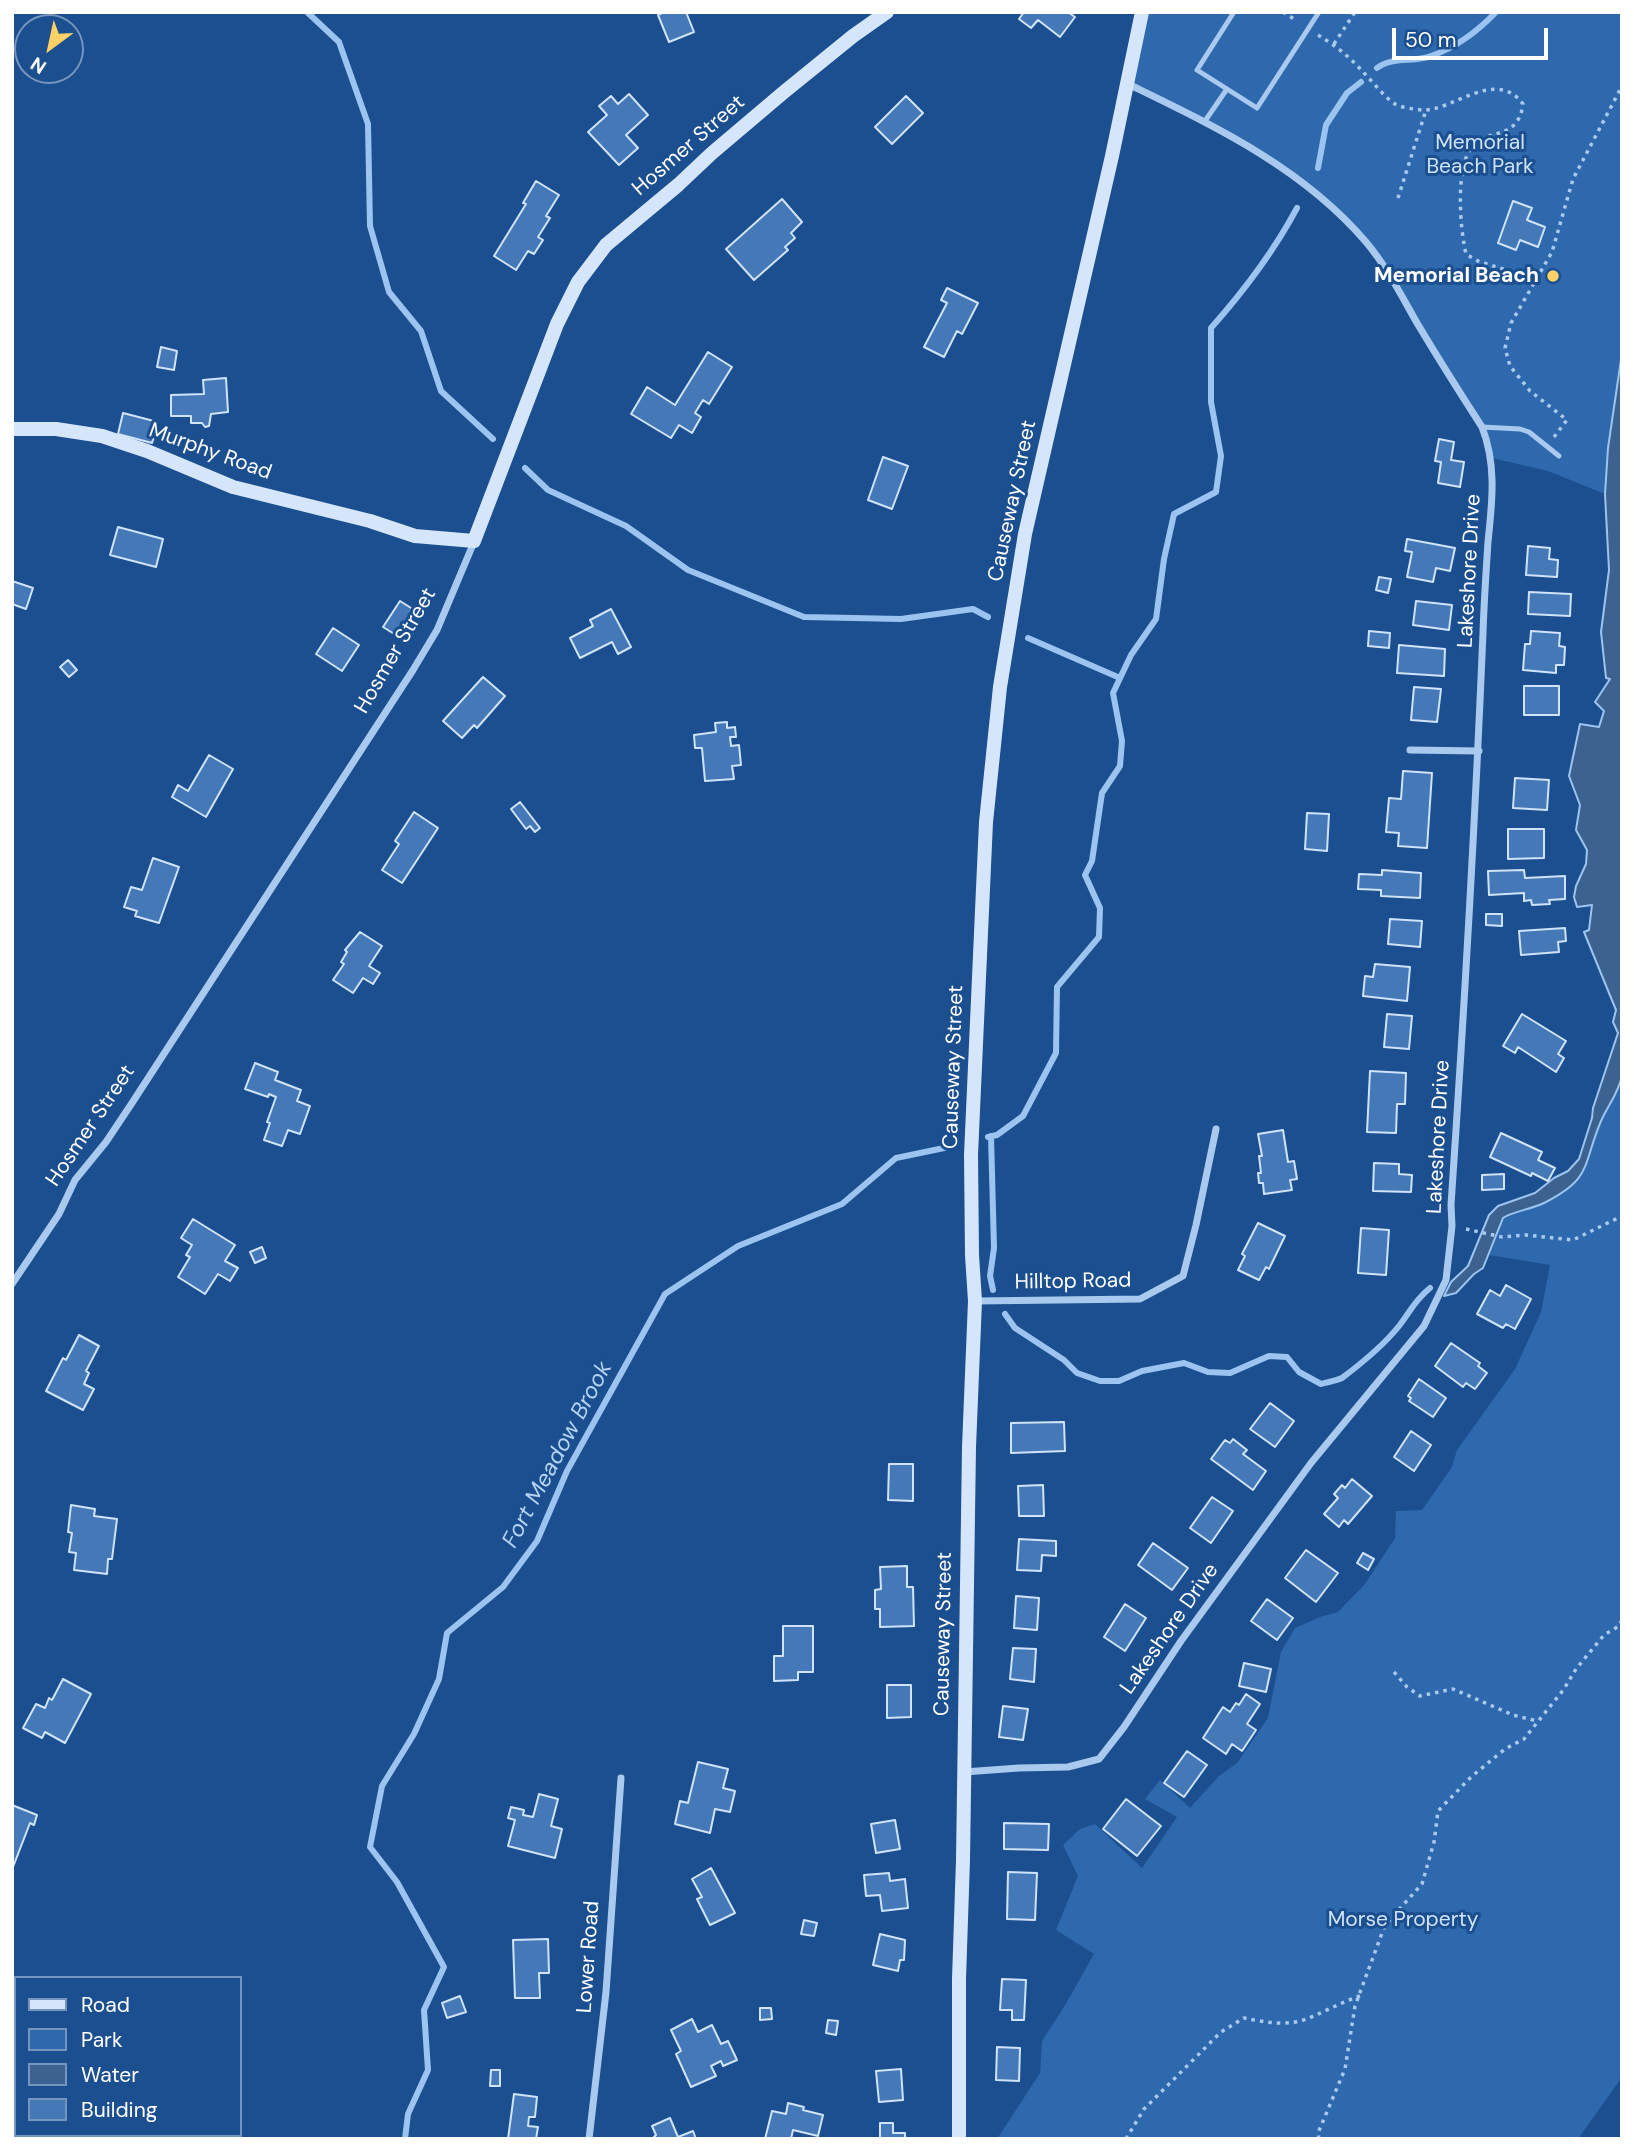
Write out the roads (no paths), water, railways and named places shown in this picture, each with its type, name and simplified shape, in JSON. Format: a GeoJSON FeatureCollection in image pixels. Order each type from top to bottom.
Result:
{"type":"FeatureCollection","features":[{"type":"Feature","properties":{"kind":"street","name":"Hosmer Street"},"geometry":{"type":"LineString","coordinates":[[12,1284],[59,1214],[75,1180],[119,1122],[437,630],[557,324],[578,282],[606,245],[784,92],[887,12]]}},
{"type":"Feature","properties":{"kind":"street","name":"Causeway Street"},"geometry":{"type":"LineString","coordinates":[[958,2139],[971,1366],[975,1301],[971,1155],[986,822],[1000,687],[1025,534],[1142,12]]}},
{"type":"Feature","properties":{"kind":"street","name":"Lakeshore Drive"},"geometry":{"type":"LineString","coordinates":[[963,1772],[1068,1768],[1099,1759],[1311,1463],[1424,1326],[1446,1280],[1452,1226],[1451,1205],[1479,751],[1485,584],[1493,490],[1492,458],[1482,428],[1400,292],[1366,243],[1325,201],[1270,158],[1205,121],[1127,83]]}},
{"type":"Feature","properties":{"kind":"street","name":"Murphy Road"},"geometry":{"type":"LineString","coordinates":[[12,429],[56,429],[102,436],[147,451],[233,487],[370,521],[415,536],[474,541]]}},
{"type":"Feature","properties":{"kind":"street"},"geometry":{"type":"LineString","coordinates":[[1410,750],[1479,751]]}},
{"type":"Feature","properties":{"kind":"street","name":"Hilltop Road"},"geometry":{"type":"LineString","coordinates":[[975,1301],[1140,1299],[1183,1276],[1216,1129]]}},
{"type":"Feature","properties":{"kind":"street","name":"Lower Road"},"geometry":{"type":"LineString","coordinates":[[589,2139],[606,1992],[621,1778]]}},
{"type":"Feature","properties":{"kind":"lane"},"geometry":{"type":"LineString","coordinates":[[1234,12],[1197,70],[1258,108],[1319,12]]}},
{"type":"Feature","properties":{"kind":"lane"},"geometry":{"type":"LineString","coordinates":[[1205,121],[1227,89]]}},
{"type":"Feature","properties":{"kind":"lane"},"geometry":{"type":"LineString","coordinates":[[1482,428],[1529,432],[1559,456]]}},
{"type":"Feature","properties":{"kind":"water"},"geometry":{"type":"Polygon","coordinates":[[[1622,353],[1622,1076],[1579,1178],[1544,1203],[1503,1218],[1483,1268],[1456,1293],[1444,1296],[1451,1282],[1468,1266],[1489,1215],[1498,1206],[1535,1193],[1568,1171],[1579,1159],[1618,1033],[1613,1022],[1616,1010],[1584,932],[1589,930],[1592,905],[1577,907],[1574,897],[1586,864],[1587,850],[1576,830],[1580,805],[1569,776],[1580,724],[1599,727],[1604,711],[1595,702],[1610,679],[1606,678],[1601,632],[1609,570],[1605,494],[1608,448],[1622,353]]]}},
{"type":"Feature","properties":{"kind":"waterway"},"geometry":{"type":"LineString","coordinates":[[307,12],[339,42],[368,124],[370,226],[389,292],[421,331],[441,391],[493,439]]}},
{"type":"Feature","properties":{"kind":"waterway","name":"Fort Meadow Brook"},"geometry":{"type":"LineString","coordinates":[[1377,68],[1389,62],[1424,58],[1450,48],[1482,26],[1496,12]]}},
{"type":"Feature","properties":{"kind":"waterway","name":"Fort Meadow Brook"},"geometry":{"type":"LineString","coordinates":[[1318,168],[1326,125],[1347,93],[1361,82]]}},
{"type":"Feature","properties":{"kind":"waterway","name":"Fort Meadow Brook"},"geometry":{"type":"LineString","coordinates":[[988,1137],[997,1135],[1023,1116],[1056,1053],[1057,987],[1099,937],[1100,908],[1085,875],[1092,861],[1102,793],[1120,766],[1122,741],[1113,693],[1131,655],[1156,619],[1164,559],[1174,514],[1216,492],[1221,456],[1211,402],[1211,328],[1257,271],[1297,208]]}},
{"type":"Feature","properties":{"kind":"waterway"},"geometry":{"type":"LineString","coordinates":[[525,468],[548,490],[626,526],[688,570],[804,617],[901,619],[973,609],[988,617]]}},
{"type":"Feature","properties":{"kind":"waterway"},"geometry":{"type":"LineString","coordinates":[[1028,638],[1120,678]]}},
{"type":"Feature","properties":{"kind":"waterway"},"geometry":{"type":"LineString","coordinates":[[991,1136],[994,1248],[990,1276],[993,1290]]}},
{"type":"Feature","properties":{"kind":"waterway","name":"Fort Meadow Brook"},"geometry":{"type":"LineString","coordinates":[[405,2139],[408,2114],[428,2070],[424,2010],[444,1967],[397,1882],[370,1847],[382,1786],[414,1734],[439,1679],[447,1633],[503,1587],[537,1541],[567,1471],[665,1294],[738,1246],[842,1204],[896,1158],[949,1147]]}},
{"type":"Feature","properties":{"kind":"waterway"},"geometry":{"type":"LineString","coordinates":[[1005,1314],[1015,1328],[1064,1360],[1077,1373],[1100,1381],[1119,1381],[1142,1371],[1184,1363],[1208,1372],[1230,1373],[1269,1356],[1287,1357],[1299,1372],[1321,1384],[1342,1378],[1372,1354],[1430,1288]]}},
{"type":"Feature","properties":{"kind":"place","name":"Memorial Beach"},"geometry":{"type":"Point","coordinates":[1553,276]}},
{"type":"Feature","properties":{"kind":"park label","name":"Memorial Beach Park"},"geometry":{"type":"Point","coordinates":[1480,155]}},
{"type":"Feature","properties":{"kind":"park label","name":"Morse Property"},"geometry":{"type":"Point","coordinates":[1403,1920]}}]}
